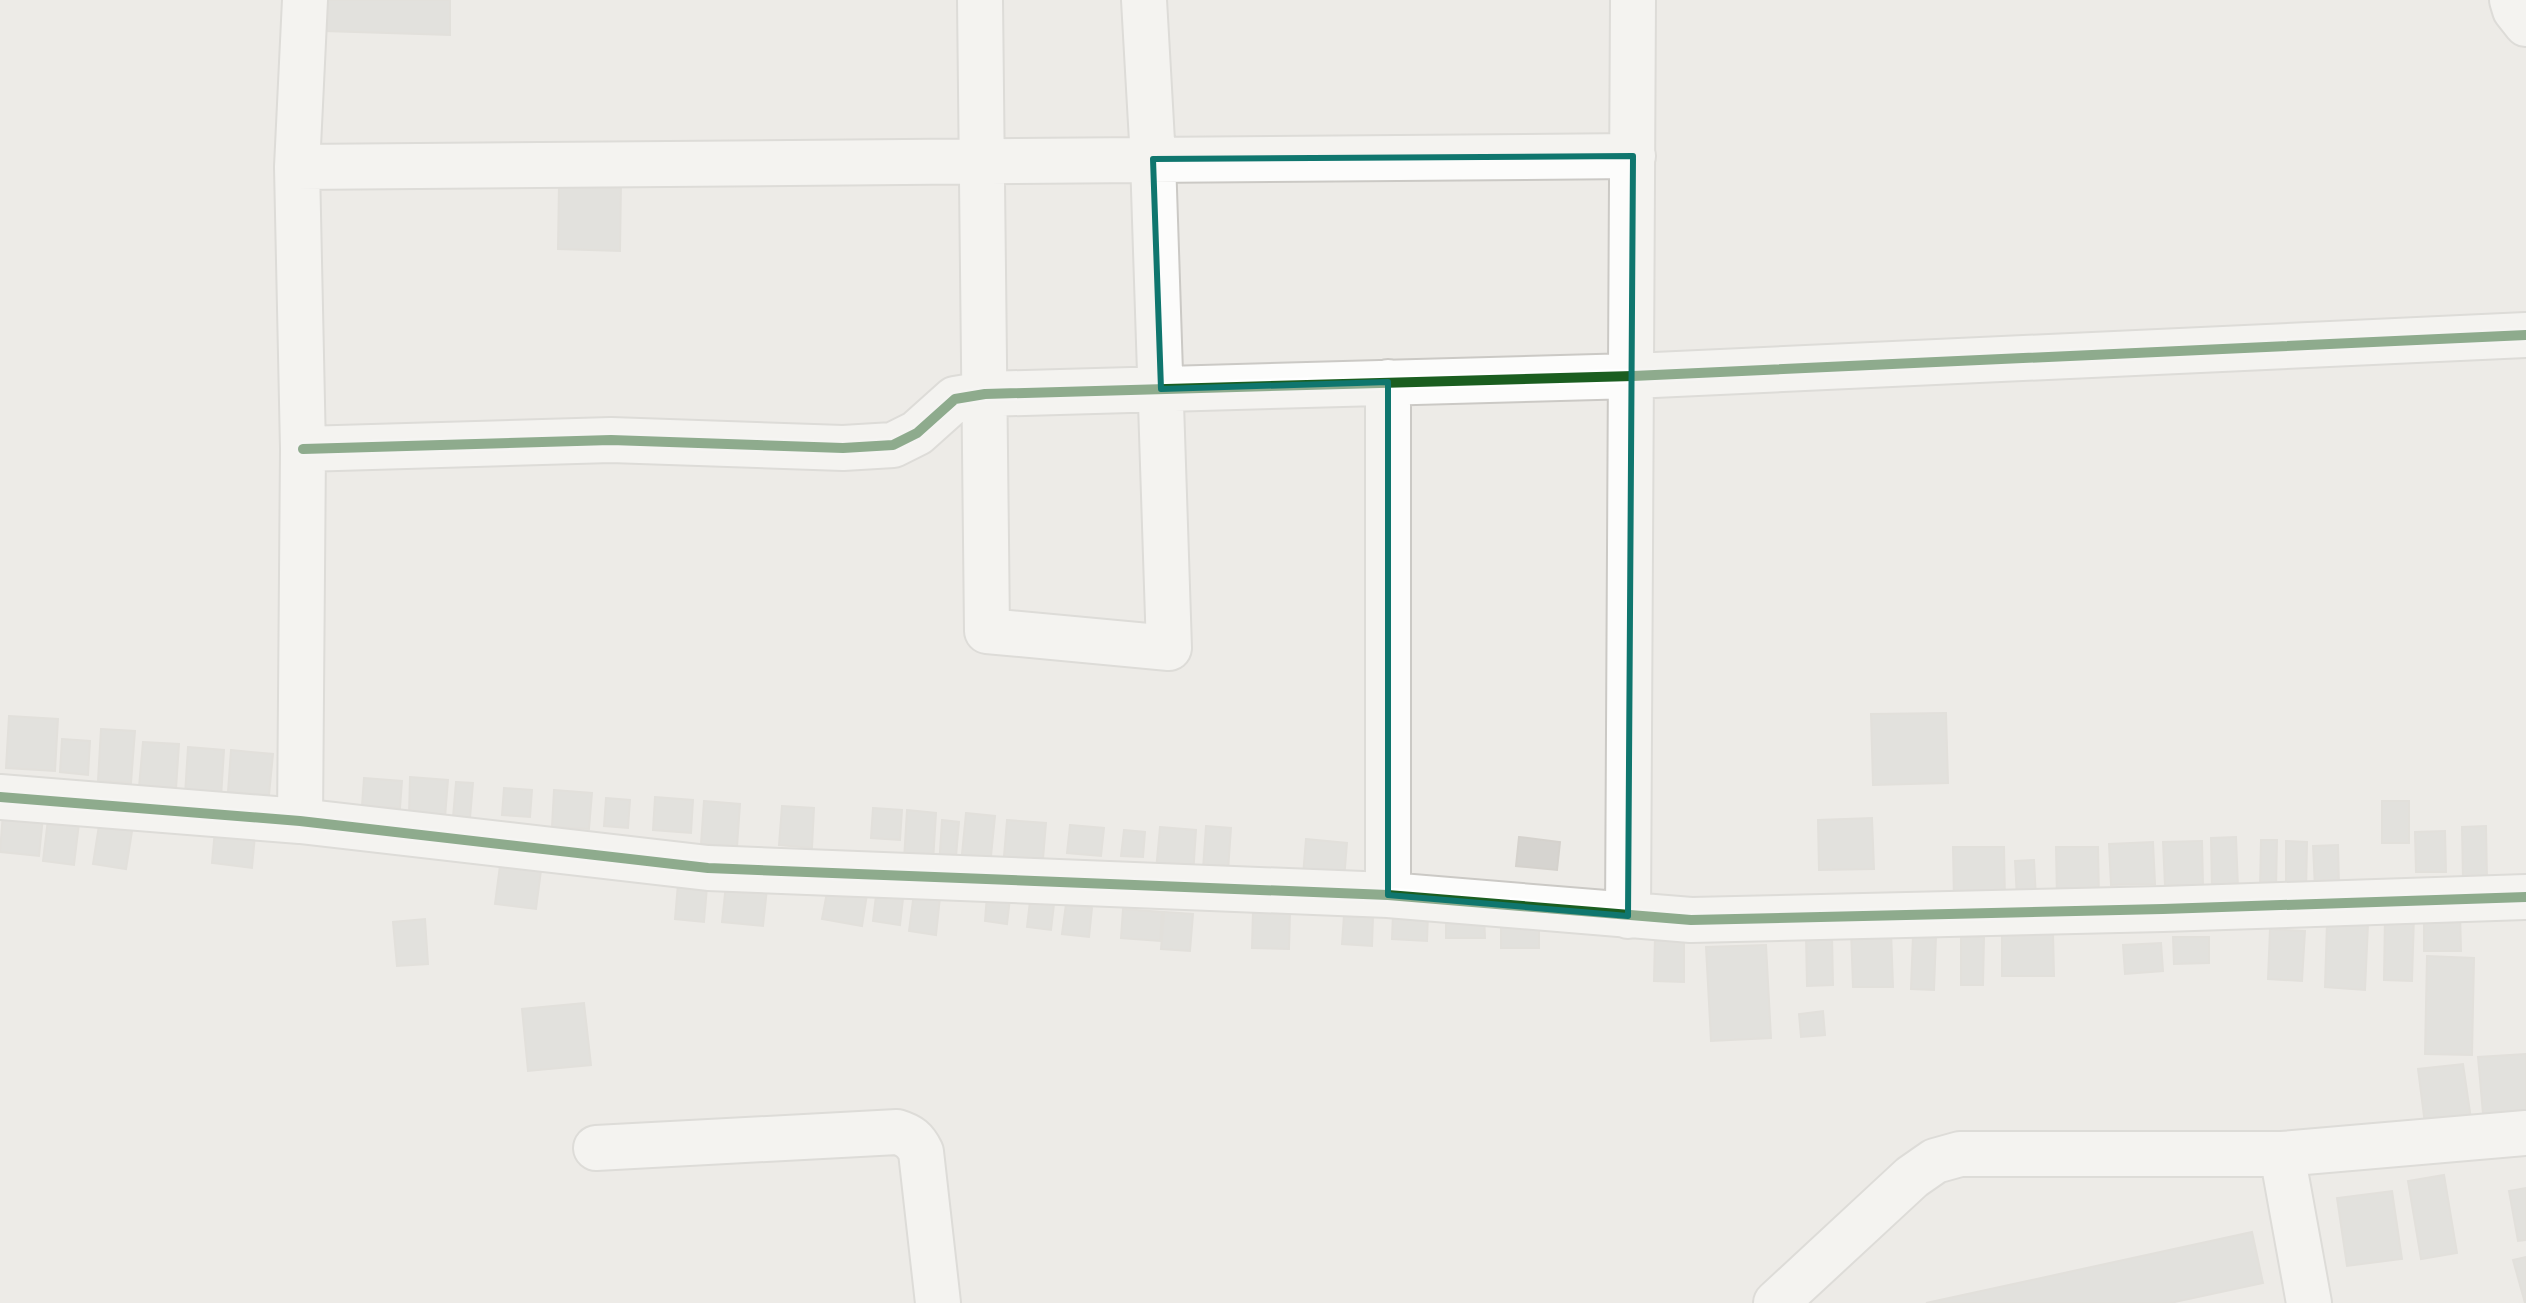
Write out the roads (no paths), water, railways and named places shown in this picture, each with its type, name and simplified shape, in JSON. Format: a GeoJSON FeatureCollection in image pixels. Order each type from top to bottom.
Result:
{"type":"FeatureCollection","features":[{"type":"Feature","properties":{"kind":"street"},"geometry":{"type":"LineString","coordinates":[[300,821],[303,449],[297,167],[305,0]]}},
{"type":"Feature","properties":{"kind":"street"},"geometry":{"type":"LineString","coordinates":[[980,0],[987,631],[1169,648],[1153,159],[1144,0]]}},
{"type":"Feature","properties":{"kind":"street"},"geometry":{"type":"LineString","coordinates":[[1628,916],[1633,0]]}},
{"type":"Feature","properties":{"kind":"street"},"geometry":{"type":"LineString","coordinates":[[2512,0],[2515,10],[2526,24]]}},
{"type":"Feature","properties":{"kind":"street"},"geometry":{"type":"LineString","coordinates":[[297,167],[1633,156]]}},
{"type":"Feature","properties":{"kind":"street"},"geometry":{"type":"LineString","coordinates":[[303,449],[611,440],[843,448],[893,445],[917,433],[955,399],[985,394],[1633,376],[2526,335]]}},
{"type":"Feature","properties":{"kind":"street"},"geometry":{"type":"LineString","coordinates":[[1388,382],[1388,895]]}},
{"type":"Feature","properties":{"kind":"street"},"geometry":{"type":"LineString","coordinates":[[0,797],[300,821],[708,868],[1388,895],[1707,920],[2526,897]]}},
{"type":"Feature","properties":{"kind":"street"},"geometry":{"type":"LineString","coordinates":[[596,1148],[897,1132],[907,1135],[916,1141],[921,1152],[938,1303]]}},
{"type":"Feature","properties":{"kind":"street"},"geometry":{"type":"LineString","coordinates":[[1776,1303],[1912,1177],[1935,1161],[1960,1154],[2282,1154],[2526,1133]]}},
{"type":"Feature","properties":{"kind":"street"},"geometry":{"type":"LineString","coordinates":[[2282,1154],[2309,1303]]}}]}
